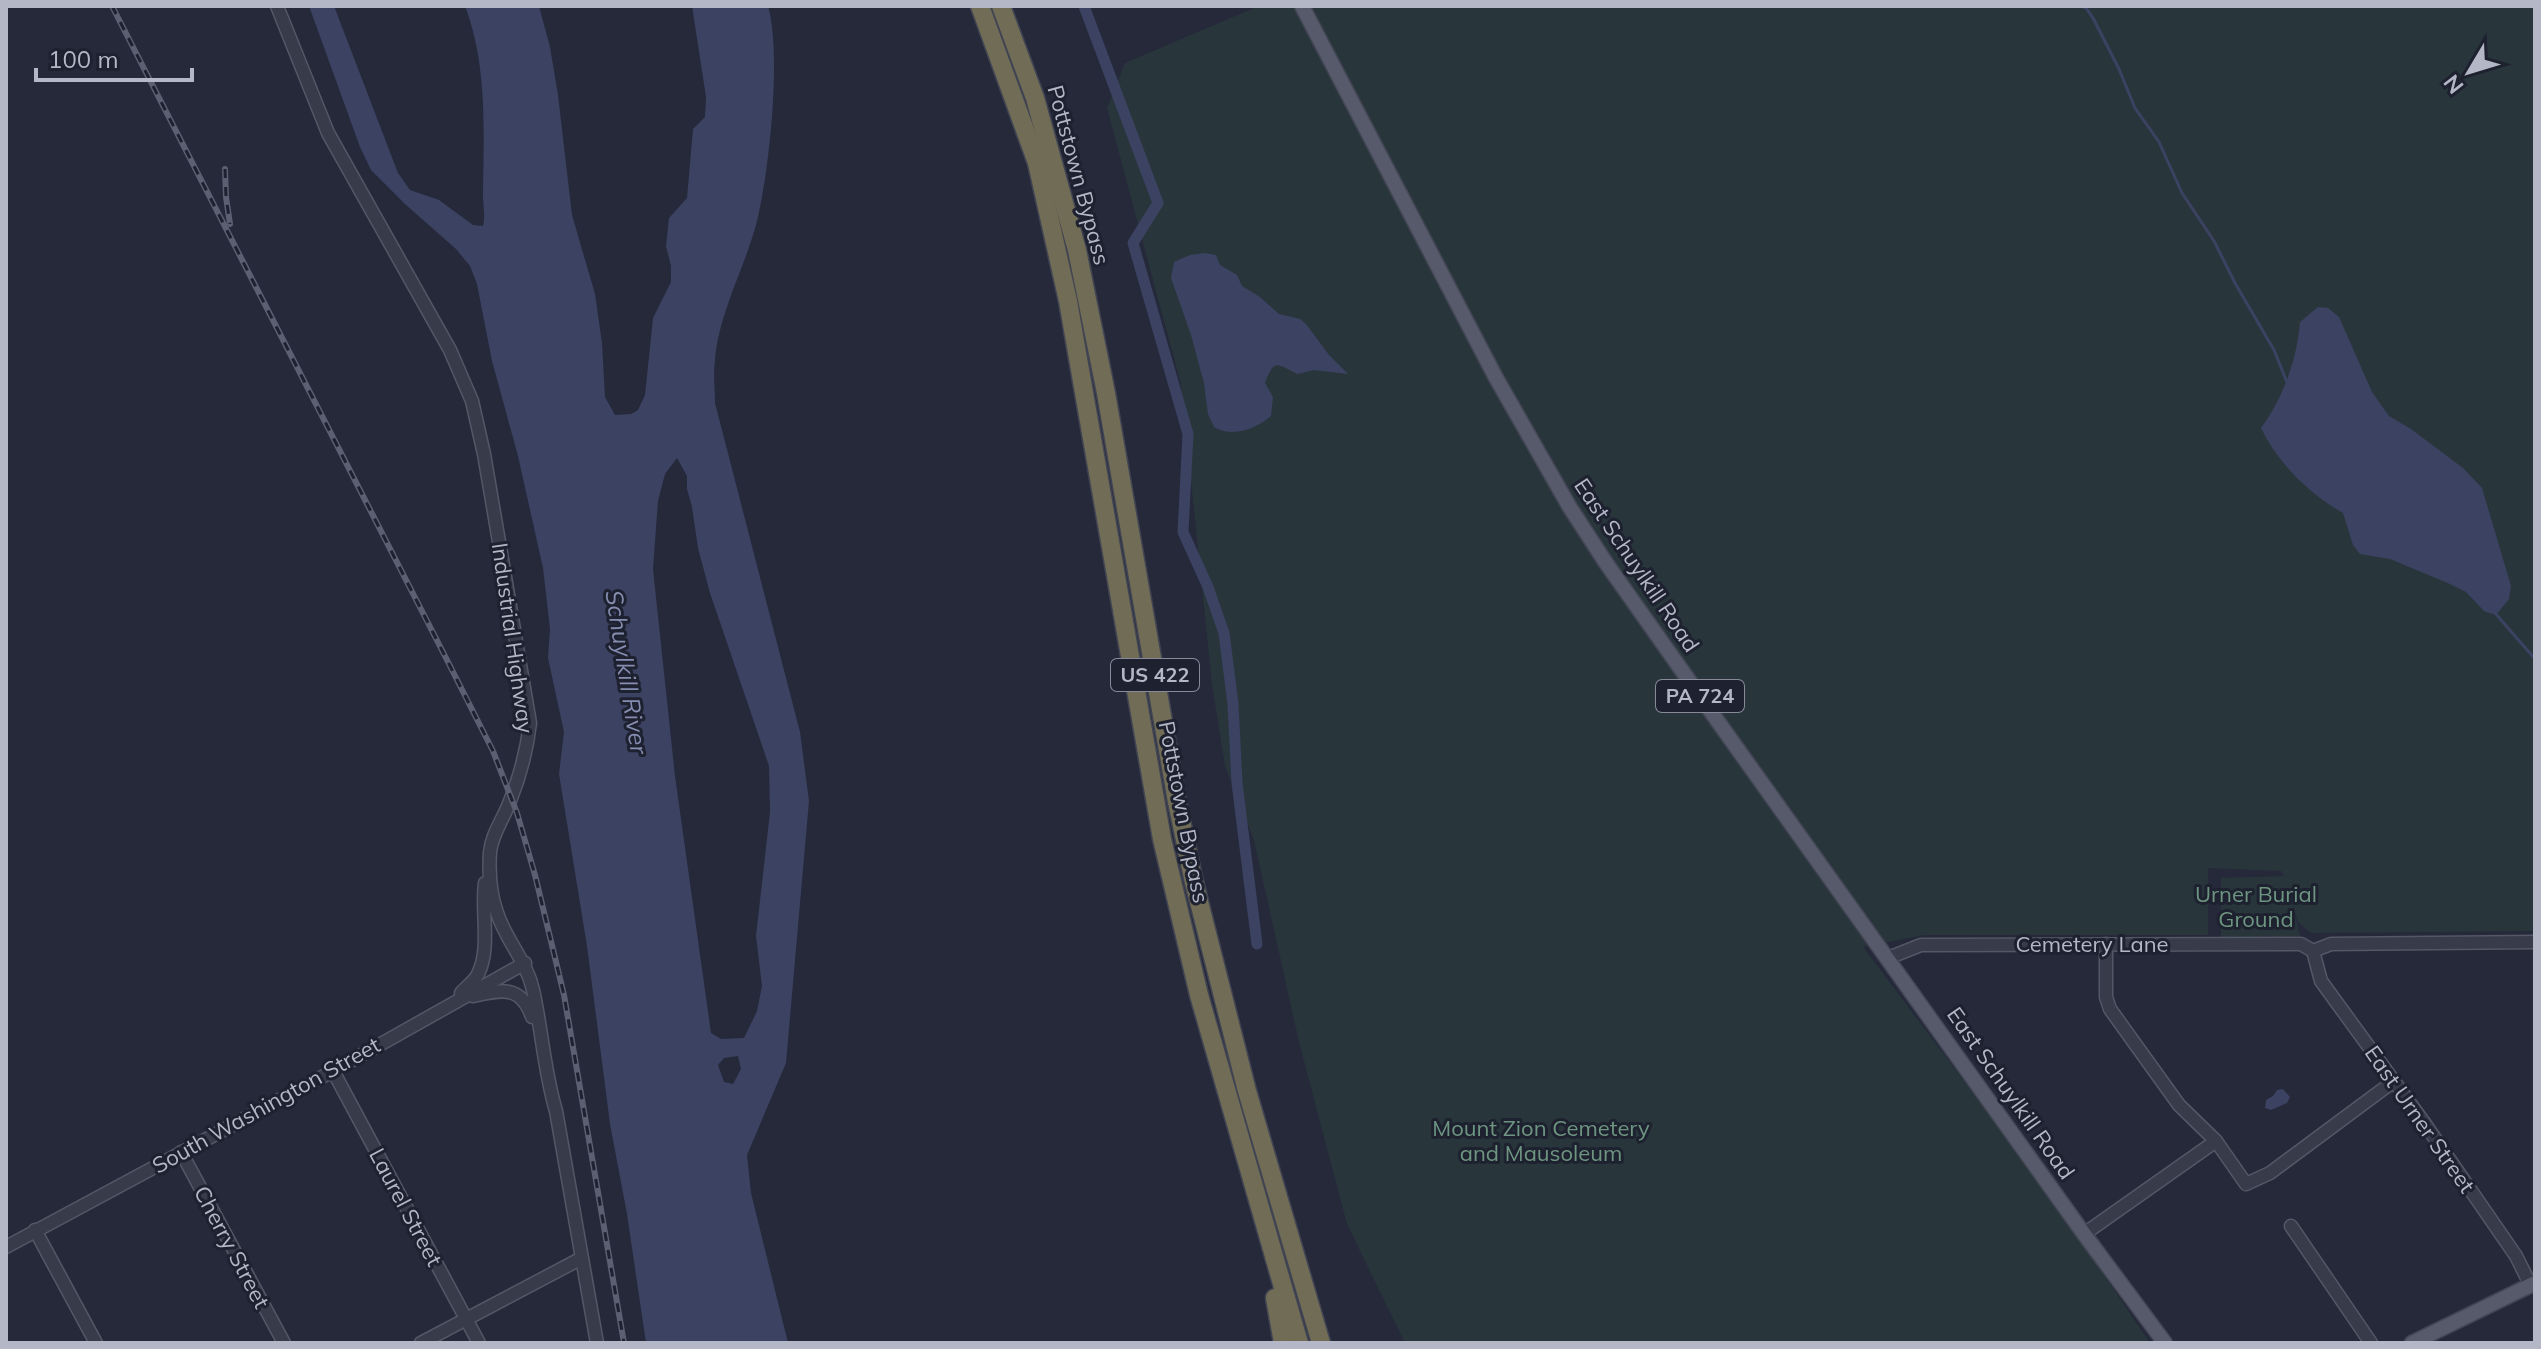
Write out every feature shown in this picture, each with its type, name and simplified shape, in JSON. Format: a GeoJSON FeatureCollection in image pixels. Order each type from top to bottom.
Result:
{"type":"FeatureCollection","features":[{"type":"Feature","properties":{"kind":"highway","name":"Pottstown Bypass"},"geometry":{"type":"LineString","coordinates":[[980,6],[1037,163],[1068,301],[1162,839],[1199,995],[1299,1343]]}},
{"type":"Feature","properties":{"kind":"highway","name":"Pottstown Bypass"},"geometry":{"type":"LineString","coordinates":[[1001,6],[1035,98],[1077,250],[1103,377],[1171,771],[1193,878],[1247,1091],[1321,1343]]}},
{"type":"Feature","properties":{"kind":"highway"},"geometry":{"type":"LineString","coordinates":[[1269,1243],[1269,1263],[1283,1343]]}},
{"type":"Feature","properties":{"kind":"main road","name":"East Schuylkill Road"},"geometry":{"type":"LineString","coordinates":[[1302,6],[1495,376],[1569,506],[1615,576],[2165,1343]]}},
{"type":"Feature","properties":{"kind":"main road"},"geometry":{"type":"LineString","coordinates":[[2412,1343],[2533,1284]]}},
{"type":"Feature","properties":{"kind":"street","name":"Industrial Highway"},"geometry":{"type":"LineString","coordinates":[[277,6],[328,133],[450,350],[472,401],[484,454],[530,723],[524,760],[490,849],[489,885],[495,910],[525,963],[533,990],[597,1343]]}},
{"type":"Feature","properties":{"kind":"street"},"geometry":{"type":"LineString","coordinates":[[455,1001],[478,975],[485,946],[482,906],[490,849]]}},
{"type":"Feature","properties":{"kind":"street","name":"Cemetery Lane"},"geometry":{"type":"LineString","coordinates":[[1888,958],[1921,945],[2301,944],[2313,951],[2331,944],[2535,942]]}},
{"type":"Feature","properties":{"kind":"street"},"geometry":{"type":"LineString","coordinates":[[2106,944],[2106,997],[2110,1009],[2179,1105],[2216,1141],[2246,1184],[2270,1173],[2394,1081]]}},
{"type":"Feature","properties":{"kind":"street","name":"East Urner Street"},"geometry":{"type":"LineString","coordinates":[[2313,951],[2321,981],[2394,1081],[2533,1284]]}},
{"type":"Feature","properties":{"kind":"street","name":"South Washington Street"},"geometry":{"type":"LineString","coordinates":[[6,1247],[333,1071],[525,963]]}},
{"type":"Feature","properties":{"kind":"street"},"geometry":{"type":"LineString","coordinates":[[455,1001],[505,989],[517,995],[529,1008],[541,1043]]}},
{"type":"Feature","properties":{"kind":"street","name":"Laurel Street"},"geometry":{"type":"LineString","coordinates":[[333,1071],[479,1343]]}},
{"type":"Feature","properties":{"kind":"street"},"geometry":{"type":"LineString","coordinates":[[2084,1234],[2216,1141]]}},
{"type":"Feature","properties":{"kind":"street","name":"Cherry Street"},"geometry":{"type":"LineString","coordinates":[[181,1152],[284,1343]]}},
{"type":"Feature","properties":{"kind":"street"},"geometry":{"type":"LineString","coordinates":[[2291,1226],[2371,1343]]}},
{"type":"Feature","properties":{"kind":"street"},"geometry":{"type":"LineString","coordinates":[[35,1230],[96,1343]]}},
{"type":"Feature","properties":{"kind":"street"},"geometry":{"type":"LineString","coordinates":[[421,1343],[580,1259]]}},
{"type":"Feature","properties":{"kind":"green space"},"geometry":{"type":"Polygon","coordinates":[[[1259,6],[2535,6],[2535,931],[2311,933],[2298,922],[2291,900],[2300,936],[2221,938],[2221,878],[2284,876],[2281,871],[2208,868],[2208,935],[1924,935],[1863,947],[2047,1191],[2150,1343],[1405,1343],[1347,1224],[1299,1042],[1254,840],[1225,766],[1212,684],[1181,384],[1107,108],[1125,63],[1259,6]]]}},
{"type":"Feature","properties":{"kind":"water","name":"Schuylkill River"},"geometry":{"type":"Polygon","coordinates":[[[309,6],[334,6],[398,173],[410,190],[439,200],[473,225],[483,226],[483,96],[477,50],[465,6],[539,6],[558,95],[572,215],[595,294],[605,397],[615,415],[631,414],[638,410],[645,395],[653,318],[671,282],[666,246],[669,218],[687,198],[693,129],[705,117],[706,97],[692,6],[768,6],[774,83],[765,176],[751,242],[721,325],[714,376],[715,403],[800,732],[809,801],[786,1063],[747,1155],[751,1193],[788,1343],[646,1343],[610,1124],[587,946],[559,774],[564,732],[548,658],[550,629],[543,568],[518,456],[492,361],[477,284],[470,266],[456,249],[371,170],[309,6]],[[677,458],[665,474],[658,501],[653,569],[675,776],[711,1033],[721,1039],[744,1038],[757,1011],[762,986],[756,936],[770,812],[769,766],[710,593],[698,548],[687,476],[677,458]],[[738,1056],[724,1058],[718,1065],[724,1082],[733,1084],[741,1069],[738,1056]]]}},
{"type":"Feature","properties":{"kind":"water"},"geometry":{"type":"Polygon","coordinates":[[[1204,253],[1216,255],[1220,265],[1237,275],[1242,286],[1279,314],[1300,319],[1306,324],[1348,374],[1314,370],[1297,374],[1276,365],[1265,383],[1273,397],[1271,416],[1258,425],[1236,432],[1214,427],[1208,414],[1204,383],[1191,335],[1171,278],[1174,262],[1204,253]]]}},
{"type":"Feature","properties":{"kind":"water"},"geometry":{"type":"Polygon","coordinates":[[[2318,307],[2328,308],[2339,317],[2372,392],[2389,416],[2463,468],[2482,488],[2511,586],[2509,599],[2496,615],[2484,611],[2466,592],[2450,584],[2390,559],[2360,554],[2353,545],[2343,513],[2295,476],[2268,441],[2261,428],[2288,378],[2300,322],[2318,307]]]}},
{"type":"Feature","properties":{"kind":"water"},"geometry":{"type":"Polygon","coordinates":[[[2283,1089],[2290,1097],[2287,1103],[2271,1110],[2265,1108],[2266,1100],[2277,1090],[2283,1089]]]}},
{"type":"Feature","properties":{"kind":"waterway"},"geometry":{"type":"LineString","coordinates":[[1084,6],[1158,203],[1133,243],[1188,434],[1183,532],[1208,587],[1224,633],[1233,704],[1237,783],[1257,944]]}},
{"type":"Feature","properties":{"kind":"waterway"},"geometry":{"type":"LineString","coordinates":[[2081,6],[2093,18],[2135,108],[2159,142],[2182,193],[2214,241],[2274,350],[2288,385]]}},
{"type":"Feature","properties":{"kind":"waterway"},"geometry":{"type":"LineString","coordinates":[[2495,613],[2535,659]]}},
{"type":"Feature","properties":{"kind":"railway"},"geometry":{"type":"LineString","coordinates":[[112,6],[493,751],[517,813],[564,995],[624,1343]]}},
{"type":"Feature","properties":{"kind":"railway"},"geometry":{"type":"LineString","coordinates":[[225,169],[230,224]]}},
{"type":"Feature","properties":{"kind":"park label","name":"Urner Burial Ground"},"geometry":{"type":"Point","coordinates":[2256,906]}},
{"type":"Feature","properties":{"kind":"park label","name":"Mount Zion Cemetery and Mausoleum"},"geometry":{"type":"Point","coordinates":[1541,1140]}}]}
